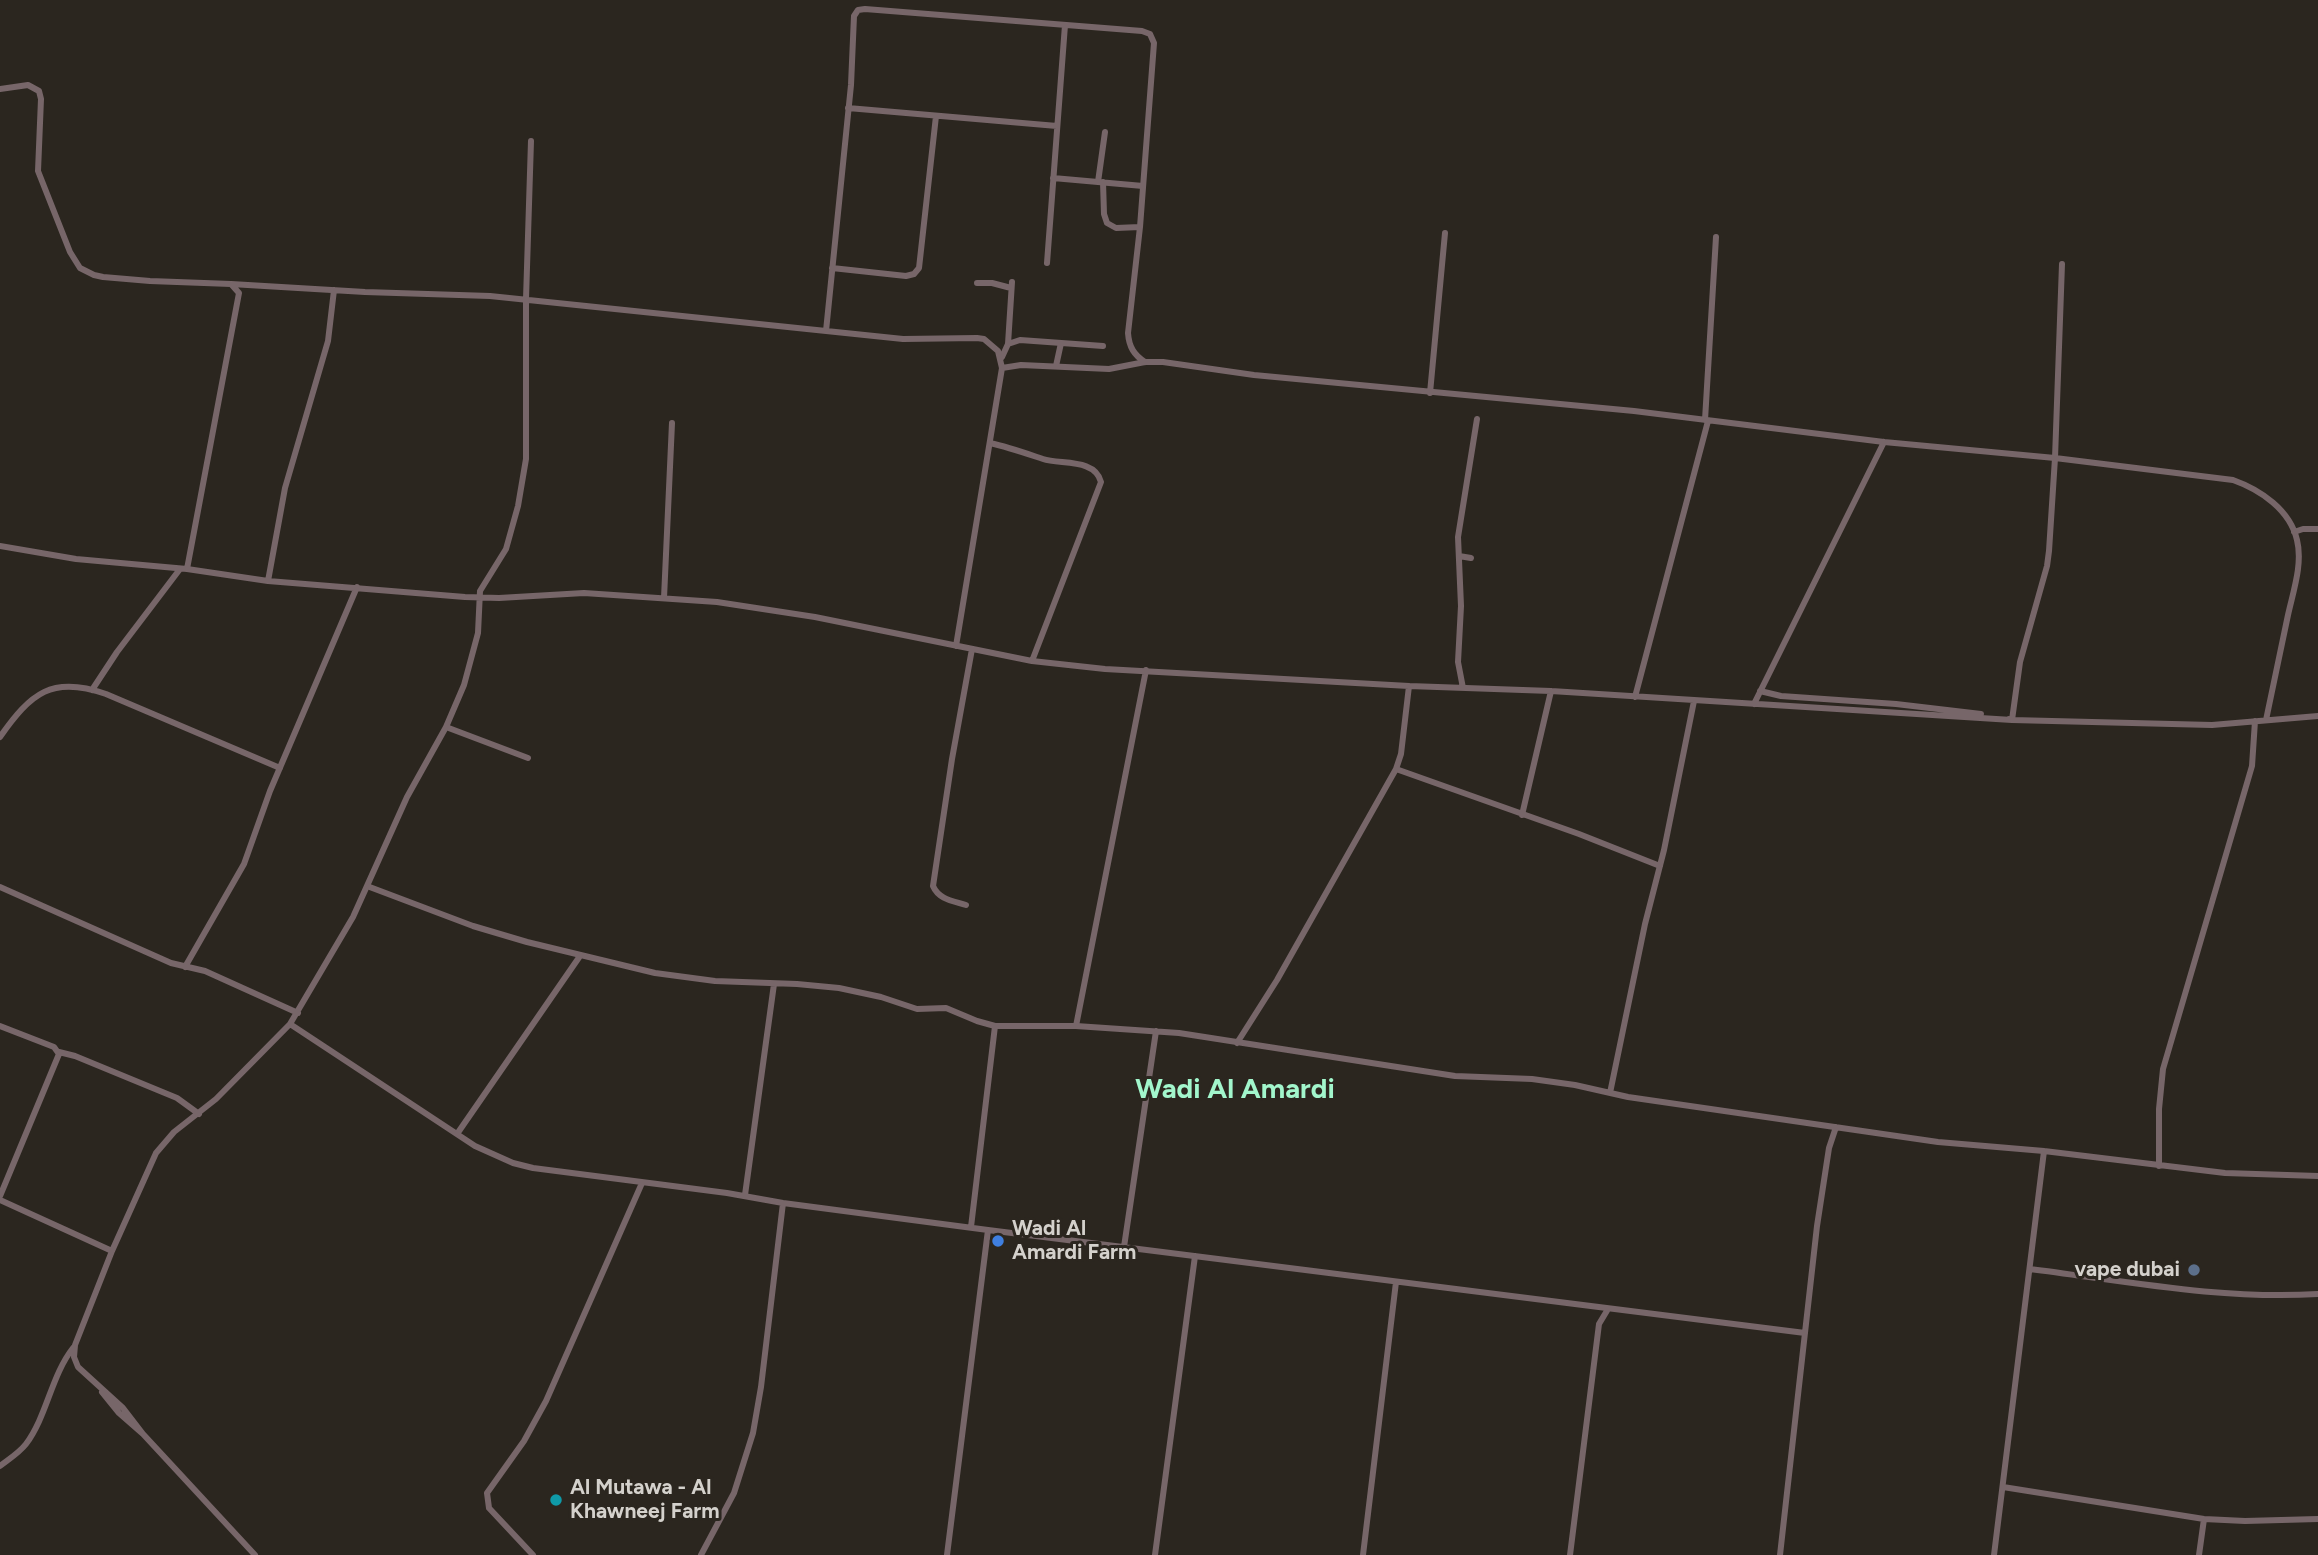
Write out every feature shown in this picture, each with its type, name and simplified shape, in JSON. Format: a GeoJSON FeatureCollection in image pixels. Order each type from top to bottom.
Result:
{"type":"FeatureCollection","features":[{"type":"Feature","properties":{"kind":"street"},"geometry":{"type":"LineString","coordinates":[[826,331],[848,108],[854,16],[862,9],[1142,31],[1153,38],[1140,227],[1128,333],[1130,347],[1145,362]]}},
{"type":"Feature","properties":{"kind":"street"},"geometry":{"type":"LineString","coordinates":[[1047,263],[1065,25]]}},
{"type":"Feature","properties":{"kind":"street"},"geometry":{"type":"LineString","coordinates":[[0,89],[28,85],[40,90],[38,172],[70,252],[80,268],[94,275],[150,281],[526,299],[903,339],[977,338],[992,344],[1001,359],[1002,368],[957,646]]}},
{"type":"Feature","properties":{"kind":"street"},"geometry":{"type":"LineString","coordinates":[[848,108],[1057,126]]}},
{"type":"Feature","properties":{"kind":"street"},"geometry":{"type":"LineString","coordinates":[[832,268],[906,276],[914,274],[919,268],[936,116]]}},
{"type":"Feature","properties":{"kind":"street"},"geometry":{"type":"LineString","coordinates":[[1105,132],[1100,182],[1107,223],[1116,228],[1140,227]]}},
{"type":"Feature","properties":{"kind":"street"},"geometry":{"type":"LineString","coordinates":[[0,1466],[30,1438],[67,1356],[75,1345],[112,1251],[156,1153],[174,1132],[199,1114],[298,1013],[344,934],[407,797],[446,727],[464,685],[478,633],[482,585],[506,549],[523,483],[526,459],[526,299],[531,141]]}},
{"type":"Feature","properties":{"kind":"street"},"geometry":{"type":"LineString","coordinates":[[1053,178],[1143,186]]}},
{"type":"Feature","properties":{"kind":"street"},"geometry":{"type":"LineString","coordinates":[[1430,393],[1445,233]]}},
{"type":"Feature","properties":{"kind":"street"},"geometry":{"type":"LineString","coordinates":[[1635,697],[1706,420],[1716,237]]}},
{"type":"Feature","properties":{"kind":"street"},"geometry":{"type":"LineString","coordinates":[[2012,720],[2021,655],[2047,566],[2055,458],[2062,264]]}},
{"type":"Feature","properties":{"kind":"street"},"geometry":{"type":"LineString","coordinates":[[977,283],[1012,285],[1008,344],[1001,359]]}},
{"type":"Feature","properties":{"kind":"street"},"geometry":{"type":"LineString","coordinates":[[92,690],[112,658],[184,569],[239,298],[237,289],[230,284]]}},
{"type":"Feature","properties":{"kind":"street"},"geometry":{"type":"LineString","coordinates":[[268,581],[285,488],[328,341],[334,290]]}},
{"type":"Feature","properties":{"kind":"street"},"geometry":{"type":"LineString","coordinates":[[1008,344],[1020,340],[1103,346]]}},
{"type":"Feature","properties":{"kind":"street"},"geometry":{"type":"LineString","coordinates":[[1056,366],[1061,343]]}},
{"type":"Feature","properties":{"kind":"street"},"geometry":{"type":"LineString","coordinates":[[1002,368],[1021,365],[1109,369],[1145,362],[1163,362],[1254,375],[1634,411],[1884,442],[2055,458],[2233,480],[2271,501],[2288,520],[2298,542],[2298,564],[2266,720]]}},
{"type":"Feature","properties":{"kind":"street"},"geometry":{"type":"LineString","coordinates":[[1463,688],[1458,662],[1461,606],[1459,530],[1477,419]]}},
{"type":"Feature","properties":{"kind":"street"},"geometry":{"type":"LineString","coordinates":[[664,598],[672,423]]}},
{"type":"Feature","properties":{"kind":"street"},"geometry":{"type":"LineString","coordinates":[[1754,704],[1884,442]]}},
{"type":"Feature","properties":{"kind":"street"},"geometry":{"type":"LineString","coordinates":[[990,443],[1045,460],[1083,466],[1096,472],[1101,482],[1032,661]]}},
{"type":"Feature","properties":{"kind":"street"},"geometry":{"type":"LineString","coordinates":[[2294,532],[2318,529]]}},
{"type":"Feature","properties":{"kind":"street"},"geometry":{"type":"LineString","coordinates":[[0,546],[76,559],[184,569],[268,581],[479,598],[584,593],[664,598],[780,611],[1032,661],[1089,668],[1551,691],[2012,720],[2198,725],[2318,716]]}},
{"type":"Feature","properties":{"kind":"street"},"geometry":{"type":"LineString","coordinates":[[1459,556],[1471,558]]}},
{"type":"Feature","properties":{"kind":"street"},"geometry":{"type":"LineString","coordinates":[[185,967],[244,863],[280,768],[358,587]]}},
{"type":"Feature","properties":{"kind":"street"},"geometry":{"type":"LineString","coordinates":[[967,905],[943,898],[933,887],[972,649]]}},
{"type":"Feature","properties":{"kind":"street"},"geometry":{"type":"LineString","coordinates":[[1076,1026],[1146,670]]}},
{"type":"Feature","properties":{"kind":"street"},"geometry":{"type":"LineString","coordinates":[[0,737],[20,711],[37,695],[58,687],[70,686],[92,690],[280,768]]}},
{"type":"Feature","properties":{"kind":"street"},"geometry":{"type":"LineString","coordinates":[[1237,1043],[1277,980],[1396,769],[1401,754],[1409,686]]}},
{"type":"Feature","properties":{"kind":"street"},"geometry":{"type":"LineString","coordinates":[[1522,815],[1551,691]]}},
{"type":"Feature","properties":{"kind":"street"},"geometry":{"type":"LineString","coordinates":[[1760,691],[1780,696],[1925,707],[2012,720]]}},
{"type":"Feature","properties":{"kind":"street"},"geometry":{"type":"LineString","coordinates":[[1610,1093],[1694,701]]}},
{"type":"Feature","properties":{"kind":"street"},"geometry":{"type":"LineString","coordinates":[[2160,1166],[2159,1109],[2163,1069],[2248,780],[2254,751],[2255,721]]}},
{"type":"Feature","properties":{"kind":"street"},"geometry":{"type":"LineString","coordinates":[[446,727],[528,758]]}},
{"type":"Feature","properties":{"kind":"street"},"geometry":{"type":"LineString","coordinates":[[1396,769],[1579,834],[1660,866]]}},
{"type":"Feature","properties":{"kind":"street"},"geometry":{"type":"LineString","coordinates":[[367,886],[473,926],[580,956],[675,976],[818,985],[860,992],[917,1009],[946,1008],[995,1026],[1076,1026],[1156,1031],[1455,1076],[1552,1082],[1950,1144],[2044,1151],[2225,1173],[2318,1176]]}},
{"type":"Feature","properties":{"kind":"street"},"geometry":{"type":"LineString","coordinates":[[0,887],[171,963],[205,971],[298,1013]]}},
{"type":"Feature","properties":{"kind":"street"},"geometry":{"type":"LineString","coordinates":[[457,1135],[580,956]]}},
{"type":"Feature","properties":{"kind":"street"},"geometry":{"type":"LineString","coordinates":[[745,1195],[774,984]]}},
{"type":"Feature","properties":{"kind":"street"},"geometry":{"type":"LineString","coordinates":[[290,1024],[457,1135],[493,1155],[533,1168],[988,1230],[1805,1333]]}},
{"type":"Feature","properties":{"kind":"street"},"geometry":{"type":"LineString","coordinates":[[0,1026],[177,1098],[199,1114]]}},
{"type":"Feature","properties":{"kind":"street"},"geometry":{"type":"LineString","coordinates":[[971,1227],[995,1026]]}},
{"type":"Feature","properties":{"kind":"street"},"geometry":{"type":"LineString","coordinates":[[1124,1247],[1156,1031]]}},
{"type":"Feature","properties":{"kind":"street"},"geometry":{"type":"LineString","coordinates":[[59,1052],[0,1198],[112,1251]]}},
{"type":"Feature","properties":{"kind":"street"},"geometry":{"type":"LineString","coordinates":[[1780,1555],[1823,1187],[1830,1141],[1836,1127]]}},
{"type":"Feature","properties":{"kind":"street"},"geometry":{"type":"LineString","coordinates":[[1994,1555],[2044,1151]]}},
{"type":"Feature","properties":{"kind":"street"},"geometry":{"type":"LineString","coordinates":[[533,1555],[489,1508],[487,1493],[524,1441],[546,1401],[642,1183]]}},
{"type":"Feature","properties":{"kind":"street"},"geometry":{"type":"LineString","coordinates":[[701,1555],[734,1493],[753,1433],[783,1203]]}},
{"type":"Feature","properties":{"kind":"street"},"geometry":{"type":"LineString","coordinates":[[947,1555],[988,1230]]}},
{"type":"Feature","properties":{"kind":"street"},"geometry":{"type":"LineString","coordinates":[[1155,1555],[1195,1255]]}},
{"type":"Feature","properties":{"kind":"street"},"geometry":{"type":"LineString","coordinates":[[2030,1269],[2238,1294],[2318,1294]]}},
{"type":"Feature","properties":{"kind":"street"},"geometry":{"type":"LineString","coordinates":[[1363,1555],[1396,1282]]}},
{"type":"Feature","properties":{"kind":"street"},"geometry":{"type":"LineString","coordinates":[[1570,1555],[1599,1324],[1608,1309]]}},
{"type":"Feature","properties":{"kind":"street"},"geometry":{"type":"LineString","coordinates":[[75,1345],[76,1364],[123,1408],[143,1434],[255,1555]]}},
{"type":"Feature","properties":{"kind":"street"},"geometry":{"type":"LineString","coordinates":[[62,1369],[76,1364]]}},
{"type":"Feature","properties":{"kind":"street"},"geometry":{"type":"LineString","coordinates":[[2004,1487],[2204,1519],[2318,1519]]}},
{"type":"Feature","properties":{"kind":"street"},"geometry":{"type":"LineString","coordinates":[[2199,1555],[2204,1519]]}},
{"type":"Feature","properties":{"kind":"place","name":"Wadi Al Amardi Farm"},"geometry":{"type":"Point","coordinates":[998,1241]}},
{"type":"Feature","properties":{"kind":"place","name":"vape dubai"},"geometry":{"type":"Point","coordinates":[2194,1270]}},
{"type":"Feature","properties":{"kind":"place","name":"Al Mutawa - Al Khawneej Farm"},"geometry":{"type":"Point","coordinates":[556,1500]}},
{"type":"Feature","properties":{"kind":"district","name":"Wadi Al Amardi"},"geometry":{"type":"Point","coordinates":[1235,1090]}}]}
